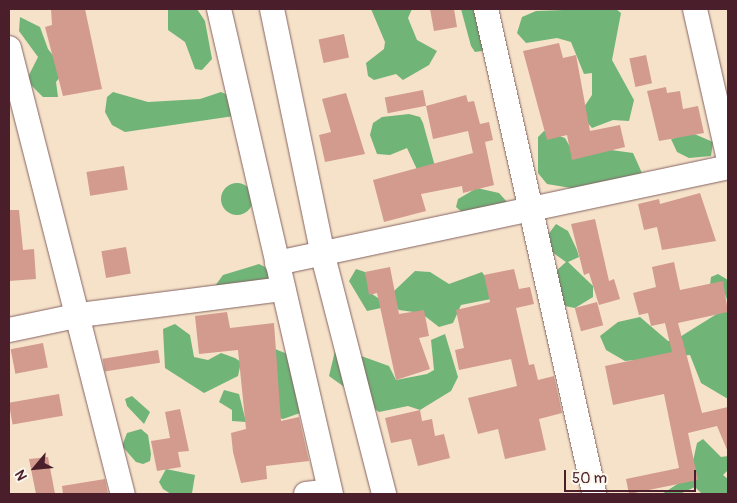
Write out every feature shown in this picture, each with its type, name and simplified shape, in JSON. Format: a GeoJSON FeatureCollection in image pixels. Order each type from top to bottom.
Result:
{"type":"FeatureCollection","features":[{"type":"Feature","properties":{"kind":"street"},"geometry":{"type":"LineString","coordinates":[[219,9],[331,493],[306,494]]}},
{"type":"Feature","properties":{"kind":"street"},"geometry":{"type":"LineString","coordinates":[[272,9],[323,256],[384,494]]}},
{"type":"Feature","properties":{"kind":"street"},"geometry":{"type":"LineString","coordinates":[[486,9],[594,494]]}},
{"type":"Feature","properties":{"kind":"street"},"geometry":{"type":"LineString","coordinates":[[695,9],[728,156]]}},
{"type":"Feature","properties":{"kind":"street"},"geometry":{"type":"LineString","coordinates":[[9,48],[80,315],[123,494]]}},
{"type":"Feature","properties":{"kind":"street"},"geometry":{"type":"LineString","coordinates":[[277,263],[323,256],[728,167]]}},
{"type":"Feature","properties":{"kind":"street"},"geometry":{"type":"LineString","coordinates":[[9,330],[80,315],[283,289]]}},
{"type":"Feature","properties":{"kind":"green space"},"geometry":{"type":"Polygon","coordinates":[[[168,9],[197,9],[205,21],[212,59],[202,70],[195,69],[185,42],[168,30],[168,9]]]}},
{"type":"Feature","properties":{"kind":"green space"},"geometry":{"type":"Polygon","coordinates":[[[371,9],[412,9],[408,18],[417,40],[437,51],[429,65],[403,80],[396,74],[374,80],[368,76],[366,63],[384,49],[385,42],[371,9]]]}},
{"type":"Feature","properties":{"kind":"green space"},"geometry":{"type":"Polygon","coordinates":[[[461,9],[482,9],[489,50],[475,52],[471,46],[461,9]]]}},
{"type":"Feature","properties":{"kind":"green space"},"geometry":{"type":"Polygon","coordinates":[[[616,9],[621,13],[612,60],[634,100],[629,121],[613,120],[592,128],[585,120],[584,107],[592,95],[592,73],[584,74],[571,42],[557,38],[526,43],[517,33],[522,17],[536,11],[616,9]]]}},
{"type":"Feature","properties":{"kind":"green space"},"geometry":{"type":"Polygon","coordinates":[[[20,17],[40,27],[48,49],[65,71],[56,82],[58,97],[43,97],[31,85],[28,77],[38,57],[19,31],[20,17]]]}},
{"type":"Feature","properties":{"kind":"green space"},"geometry":{"type":"Polygon","coordinates":[[[113,92],[148,102],[200,99],[221,92],[228,95],[234,116],[125,132],[112,125],[105,112],[107,97],[113,92]]]}},
{"type":"Feature","properties":{"kind":"green space"},"geometry":{"type":"Polygon","coordinates":[[[409,114],[420,117],[423,123],[436,170],[421,178],[407,148],[390,155],[377,154],[370,135],[373,123],[382,117],[409,114]]]}},
{"type":"Feature","properties":{"kind":"green space"},"geometry":{"type":"Polygon","coordinates":[[[544,131],[565,138],[575,156],[611,150],[633,153],[642,173],[583,190],[547,184],[538,173],[538,137],[544,131]]]}},
{"type":"Feature","properties":{"kind":"green space"},"geometry":{"type":"Polygon","coordinates":[[[692,133],[713,142],[711,156],[689,158],[677,152],[671,139],[692,133]]]}},
{"type":"Feature","properties":{"kind":"green space"},"geometry":{"type":"Polygon","coordinates":[[[237,183],[249,187],[253,199],[249,211],[237,215],[225,211],[221,199],[225,187],[237,183]]]}},
{"type":"Feature","properties":{"kind":"green space"},"geometry":{"type":"Polygon","coordinates":[[[477,188],[499,193],[508,203],[462,212],[456,207],[458,199],[477,188]]]}},
{"type":"Feature","properties":{"kind":"green space"},"geometry":{"type":"Polygon","coordinates":[[[556,224],[568,231],[577,250],[579,257],[568,262],[593,286],[593,297],[575,308],[565,306],[556,271],[566,262],[549,250],[547,236],[556,224]]]}},
{"type":"Feature","properties":{"kind":"green space"},"geometry":{"type":"Polygon","coordinates":[[[259,264],[273,271],[274,279],[215,286],[223,275],[259,264]]]}},
{"type":"Feature","properties":{"kind":"green space"},"geometry":{"type":"Polygon","coordinates":[[[356,269],[365,272],[372,294],[378,298],[392,293],[415,271],[430,272],[449,284],[482,272],[488,281],[491,299],[461,305],[453,323],[439,327],[421,313],[399,310],[395,305],[367,311],[349,281],[356,269]]]}},
{"type":"Feature","properties":{"kind":"green space"},"geometry":{"type":"Polygon","coordinates":[[[718,274],[728,280],[728,302],[724,292],[710,285],[711,277],[718,274]]]}},
{"type":"Feature","properties":{"kind":"green space"},"geometry":{"type":"Polygon","coordinates":[[[728,307],[728,399],[701,383],[690,355],[625,361],[606,350],[600,336],[618,322],[640,317],[668,341],[675,340],[728,307]]]}},
{"type":"Feature","properties":{"kind":"green space"},"geometry":{"type":"Polygon","coordinates":[[[175,324],[190,335],[194,357],[208,360],[221,353],[235,358],[241,362],[238,376],[204,393],[165,368],[163,329],[175,324]]]}},
{"type":"Feature","properties":{"kind":"green space"},"geometry":{"type":"Polygon","coordinates":[[[445,334],[458,377],[451,391],[420,410],[408,406],[379,412],[329,376],[336,347],[389,366],[396,380],[427,374],[434,370],[431,340],[445,334]]]}},
{"type":"Feature","properties":{"kind":"green space"},"geometry":{"type":"Polygon","coordinates":[[[275,349],[290,355],[300,413],[283,419],[279,418],[275,349]]]}},
{"type":"Feature","properties":{"kind":"green space"},"geometry":{"type":"Polygon","coordinates":[[[224,390],[239,394],[246,422],[232,421],[232,410],[219,402],[224,390]]]}},
{"type":"Feature","properties":{"kind":"green space"},"geometry":{"type":"Polygon","coordinates":[[[132,396],[150,412],[144,424],[127,406],[125,399],[132,396]]]}},
{"type":"Feature","properties":{"kind":"green space"},"geometry":{"type":"Polygon","coordinates":[[[141,429],[148,435],[151,454],[150,461],[143,464],[136,462],[122,446],[127,433],[141,429]]]}},
{"type":"Feature","properties":{"kind":"green space"},"geometry":{"type":"Polygon","coordinates":[[[703,439],[721,457],[728,456],[728,470],[723,475],[728,479],[727,494],[702,494],[695,487],[680,494],[662,494],[679,483],[693,461],[697,443],[703,439]]]}},
{"type":"Feature","properties":{"kind":"green space"},"geometry":{"type":"Polygon","coordinates":[[[166,469],[195,475],[192,493],[171,494],[163,489],[159,482],[166,469]]]}},
{"type":"Feature","properties":{"kind":"building"},"geometry":{"type":"Polygon","coordinates":[[[51,9],[85,9],[102,89],[63,96],[45,27],[52,25],[51,9]]]}},
{"type":"Feature","properties":{"kind":"building"},"geometry":{"type":"Polygon","coordinates":[[[430,9],[454,9],[457,27],[434,31],[430,9]]]}},
{"type":"Feature","properties":{"kind":"building"},"geometry":{"type":"Polygon","coordinates":[[[344,34],[349,57],[324,63],[319,39],[344,34]]]}},
{"type":"Feature","properties":{"kind":"building"},"geometry":{"type":"Polygon","coordinates":[[[559,43],[563,58],[576,55],[590,131],[620,125],[625,147],[572,160],[567,135],[547,140],[523,51],[559,43]]]}},
{"type":"Feature","properties":{"kind":"building"},"geometry":{"type":"Polygon","coordinates":[[[646,55],[652,83],[635,87],[629,59],[646,55]]]}},
{"type":"Feature","properties":{"kind":"building"},"geometry":{"type":"Polygon","coordinates":[[[666,87],[667,93],[680,91],[683,109],[698,106],[704,133],[659,141],[647,91],[666,87]]]}},
{"type":"Feature","properties":{"kind":"building"},"geometry":{"type":"Polygon","coordinates":[[[423,90],[426,106],[388,113],[385,97],[423,90]]]}},
{"type":"Feature","properties":{"kind":"building"},"geometry":{"type":"Polygon","coordinates":[[[346,93],[365,154],[325,162],[319,135],[331,132],[322,99],[346,93]]]}},
{"type":"Feature","properties":{"kind":"building"},"geometry":{"type":"Polygon","coordinates":[[[466,95],[468,102],[474,101],[480,124],[489,122],[493,140],[485,142],[494,185],[463,193],[462,186],[421,194],[426,211],[384,222],[373,180],[473,153],[468,131],[433,139],[426,106],[466,95]]]}},
{"type":"Feature","properties":{"kind":"building"},"geometry":{"type":"Polygon","coordinates":[[[124,166],[128,190],[90,196],[86,172],[124,166]]]}},
{"type":"Feature","properties":{"kind":"building"},"geometry":{"type":"Polygon","coordinates":[[[700,193],[716,241],[662,250],[657,227],[644,230],[638,204],[659,199],[660,204],[700,193]]]}},
{"type":"Feature","properties":{"kind":"building"},"geometry":{"type":"Polygon","coordinates":[[[9,210],[19,210],[23,250],[34,249],[36,279],[9,281],[9,210]]]}},
{"type":"Feature","properties":{"kind":"building"},"geometry":{"type":"Polygon","coordinates":[[[595,219],[609,281],[614,279],[620,299],[599,305],[589,273],[584,275],[571,224],[595,219]]]}},
{"type":"Feature","properties":{"kind":"building"},"geometry":{"type":"Polygon","coordinates":[[[126,247],[131,274],[106,278],[101,251],[126,247]]]}},
{"type":"Feature","properties":{"kind":"building"},"geometry":{"type":"Polygon","coordinates":[[[674,262],[680,290],[723,281],[728,312],[678,323],[702,413],[728,407],[728,452],[717,426],[688,433],[698,480],[629,494],[626,479],[679,468],[664,394],[613,405],[605,366],[672,352],[665,323],[651,326],[648,313],[639,315],[633,293],[656,287],[652,267],[674,262]]]}},
{"type":"Feature","properties":{"kind":"building"},"geometry":{"type":"Polygon","coordinates":[[[390,267],[399,314],[424,310],[429,336],[419,338],[430,369],[396,380],[377,293],[369,295],[365,272],[390,267]]]}},
{"type":"Feature","properties":{"kind":"building"},"geometry":{"type":"Polygon","coordinates":[[[514,269],[519,289],[530,287],[534,304],[516,308],[529,365],[534,364],[538,380],[554,376],[562,413],[539,419],[546,450],[505,459],[498,429],[478,434],[468,398],[517,386],[511,359],[459,370],[455,350],[464,348],[456,310],[490,302],[484,275],[514,269]]]}},
{"type":"Feature","properties":{"kind":"building"},"geometry":{"type":"Polygon","coordinates":[[[597,302],[603,325],[581,331],[575,308],[597,302]]]}},
{"type":"Feature","properties":{"kind":"building"},"geometry":{"type":"Polygon","coordinates":[[[227,312],[230,328],[274,323],[281,421],[299,417],[309,461],[266,466],[267,479],[241,483],[233,452],[231,433],[246,429],[238,350],[199,354],[195,316],[227,312]]]}},
{"type":"Feature","properties":{"kind":"building"},"geometry":{"type":"Polygon","coordinates":[[[43,343],[48,368],[15,374],[11,349],[43,343]]]}},
{"type":"Feature","properties":{"kind":"building"},"geometry":{"type":"Polygon","coordinates":[[[158,350],[160,363],[105,372],[103,359],[158,350]]]}},
{"type":"Feature","properties":{"kind":"building"},"geometry":{"type":"Polygon","coordinates":[[[59,394],[63,416],[13,425],[9,403],[59,394]]]}},
{"type":"Feature","properties":{"kind":"building"},"geometry":{"type":"Polygon","coordinates":[[[180,409],[189,451],[178,452],[181,467],[157,471],[151,441],[170,438],[165,412],[180,409]]]}},
{"type":"Feature","properties":{"kind":"building"},"geometry":{"type":"Polygon","coordinates":[[[420,410],[422,421],[432,419],[435,436],[444,434],[450,458],[418,466],[411,439],[391,443],[385,418],[420,410]]]}},
{"type":"Feature","properties":{"kind":"building"},"geometry":{"type":"Polygon","coordinates":[[[48,457],[55,494],[36,494],[29,459],[48,457]]]}},
{"type":"Feature","properties":{"kind":"building"},"geometry":{"type":"Polygon","coordinates":[[[105,479],[108,494],[63,494],[62,486],[105,479]]]}}]}
